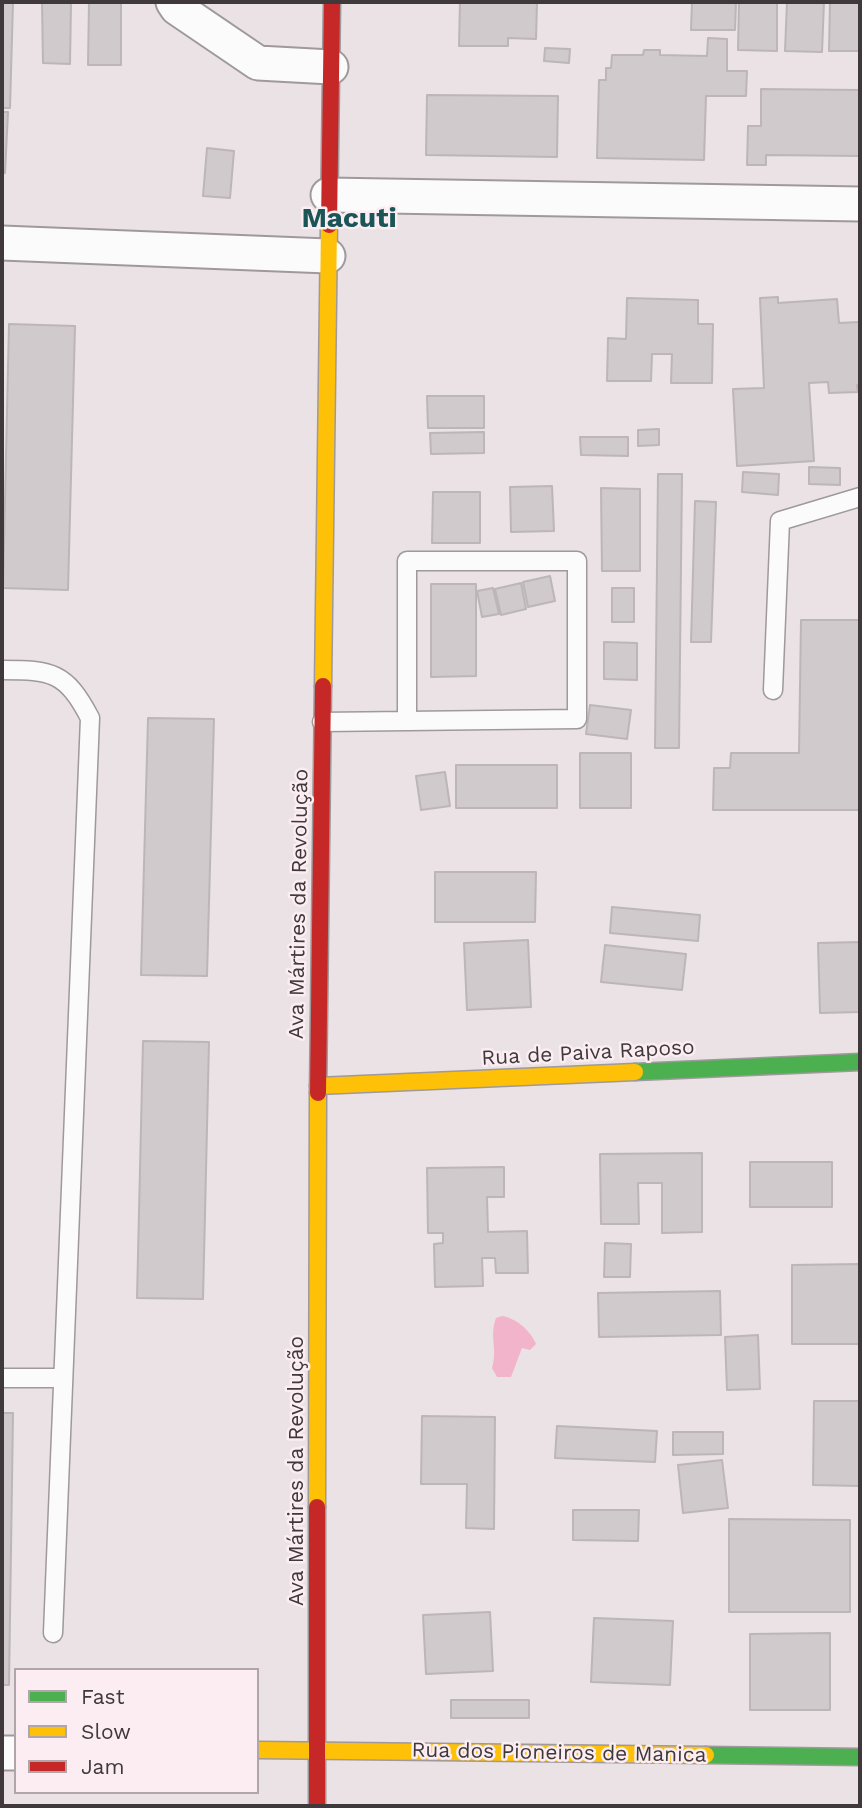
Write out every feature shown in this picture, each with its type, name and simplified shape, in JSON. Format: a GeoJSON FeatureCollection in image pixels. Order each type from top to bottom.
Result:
{"type":"FeatureCollection","features":[{"type":"Feature","properties":{"kind":"street"},"geometry":{"type":"LineString","coordinates":[[173,2],[177,8],[258,63],[331,67]]}},
{"type":"Feature","properties":{"kind":"street","name":"Ava Mártires da Revolução"},"geometry":{"type":"LineString","coordinates":[[317,1806],[318,1086],[331,2]]}},
{"type":"Feature","properties":{"kind":"street"},"geometry":{"type":"LineString","coordinates":[[328,195],[860,204]]}},
{"type":"Feature","properties":{"kind":"street"},"geometry":{"type":"LineString","coordinates":[[2,243],[328,256]]}},
{"type":"Feature","properties":{"kind":"street","name":"Rua de Paiva Raposo"},"geometry":{"type":"LineString","coordinates":[[318,1086],[860,1062]]}},
{"type":"Feature","properties":{"kind":"street","name":"Rua dos Pioneiros de Manica"},"geometry":{"type":"LineString","coordinates":[[259,1750],[860,1757]]}},
{"type":"Feature","properties":{"kind":"lane"},"geometry":{"type":"LineString","coordinates":[[773,690],[780,521],[860,497]]}},
{"type":"Feature","properties":{"kind":"lane"},"geometry":{"type":"LineString","coordinates":[[322,722],[407,721],[577,719],[577,561],[407,561],[407,721]]}},
{"type":"Feature","properties":{"kind":"lane"},"geometry":{"type":"LineString","coordinates":[[2,670],[25,670],[60,677],[76,692],[90,718],[53,1633]]}},
{"type":"Feature","properties":{"kind":"lane"},"geometry":{"type":"LineString","coordinates":[[2,1378],[63,1378]]}},
{"type":"Feature","properties":{"kind":"shaded area"},"geometry":{"type":"Polygon","coordinates":[[[502,1316],[513,1319],[522,1326],[531,1334],[536,1344],[530,1350],[522,1348],[511,1377],[497,1377],[492,1368],[494,1325],[496,1318],[502,1316]]]}},
{"type":"Feature","properties":{"kind":"building"},"geometry":{"type":"Polygon","coordinates":[[[2,2],[13,2],[10,108],[2,108],[2,2]]]}},
{"type":"Feature","properties":{"kind":"building"},"geometry":{"type":"Polygon","coordinates":[[[42,2],[71,2],[70,64],[43,63],[42,2]]]}},
{"type":"Feature","properties":{"kind":"building"},"geometry":{"type":"Polygon","coordinates":[[[89,2],[121,2],[121,65],[88,65],[89,2]]]}},
{"type":"Feature","properties":{"kind":"building"},"geometry":{"type":"Polygon","coordinates":[[[460,2],[537,2],[536,39],[508,38],[508,46],[459,46],[460,2]]]}},
{"type":"Feature","properties":{"kind":"building"},"geometry":{"type":"Polygon","coordinates":[[[692,2],[736,2],[735,30],[691,30],[692,2]]]}},
{"type":"Feature","properties":{"kind":"building"},"geometry":{"type":"Polygon","coordinates":[[[739,2],[777,2],[777,51],[738,50],[739,2]]]}},
{"type":"Feature","properties":{"kind":"building"},"geometry":{"type":"Polygon","coordinates":[[[787,2],[824,2],[822,52],[785,51],[787,2]]]}},
{"type":"Feature","properties":{"kind":"building"},"geometry":{"type":"Polygon","coordinates":[[[830,2],[860,2],[860,51],[829,51],[830,2]]]}},
{"type":"Feature","properties":{"kind":"building"},"geometry":{"type":"Polygon","coordinates":[[[708,38],[727,39],[727,71],[747,71],[746,96],[706,96],[704,160],[597,158],[599,80],[606,80],[606,68],[611,68],[612,55],[643,55],[644,50],[660,50],[660,55],[707,56],[708,38]]]}},
{"type":"Feature","properties":{"kind":"building"},"geometry":{"type":"Polygon","coordinates":[[[545,48],[570,49],[569,63],[544,61],[545,48]]]}},
{"type":"Feature","properties":{"kind":"building"},"geometry":{"type":"Polygon","coordinates":[[[761,89],[860,90],[860,156],[766,155],[766,165],[747,165],[748,126],[761,126],[761,89]]]}},
{"type":"Feature","properties":{"kind":"building"},"geometry":{"type":"Polygon","coordinates":[[[427,95],[558,96],[557,157],[426,155],[427,95]]]}},
{"type":"Feature","properties":{"kind":"building"},"geometry":{"type":"Polygon","coordinates":[[[2,112],[8,112],[5,173],[2,173],[2,112]]]}},
{"type":"Feature","properties":{"kind":"building"},"geometry":{"type":"Polygon","coordinates":[[[207,148],[234,151],[230,198],[203,196],[207,148]]]}},
{"type":"Feature","properties":{"kind":"building"},"geometry":{"type":"Polygon","coordinates":[[[778,297],[778,303],[837,299],[839,323],[859,322],[860,385],[857,385],[858,392],[829,393],[828,382],[809,383],[814,461],[737,466],[733,389],[764,388],[760,298],[778,297]]]}},
{"type":"Feature","properties":{"kind":"building"},"geometry":{"type":"Polygon","coordinates":[[[627,298],[698,300],[698,324],[713,324],[712,383],[671,383],[672,354],[652,354],[651,381],[607,381],[608,338],[626,339],[627,298]]]}},
{"type":"Feature","properties":{"kind":"building"},"geometry":{"type":"Polygon","coordinates":[[[9,324],[75,326],[68,590],[3,588],[9,324]]]}},
{"type":"Feature","properties":{"kind":"building"},"geometry":{"type":"Polygon","coordinates":[[[427,396],[484,396],[484,428],[428,428],[427,396]]]}},
{"type":"Feature","properties":{"kind":"building"},"geometry":{"type":"Polygon","coordinates":[[[659,429],[659,445],[638,446],[638,430],[659,429]]]}},
{"type":"Feature","properties":{"kind":"building"},"geometry":{"type":"Polygon","coordinates":[[[484,432],[484,453],[431,454],[430,433],[484,432]]]}},
{"type":"Feature","properties":{"kind":"building"},"geometry":{"type":"Polygon","coordinates":[[[580,437],[628,437],[628,456],[581,455],[580,437]]]}},
{"type":"Feature","properties":{"kind":"building"},"geometry":{"type":"Polygon","coordinates":[[[809,467],[840,468],[840,485],[809,484],[809,467]]]}},
{"type":"Feature","properties":{"kind":"building"},"geometry":{"type":"Polygon","coordinates":[[[743,472],[779,474],[778,495],[742,492],[743,472]]]}},
{"type":"Feature","properties":{"kind":"building"},"geometry":{"type":"Polygon","coordinates":[[[658,474],[682,474],[679,748],[655,748],[658,474]]]}},
{"type":"Feature","properties":{"kind":"building"},"geometry":{"type":"Polygon","coordinates":[[[552,486],[554,531],[511,532],[510,487],[552,486]]]}},
{"type":"Feature","properties":{"kind":"building"},"geometry":{"type":"Polygon","coordinates":[[[601,488],[640,489],[640,571],[602,571],[601,488]]]}},
{"type":"Feature","properties":{"kind":"building"},"geometry":{"type":"Polygon","coordinates":[[[433,492],[480,492],[480,543],[432,543],[433,492]]]}},
{"type":"Feature","properties":{"kind":"building"},"geometry":{"type":"Polygon","coordinates":[[[695,501],[716,502],[711,642],[691,642],[695,501]]]}},
{"type":"Feature","properties":{"kind":"building"},"geometry":{"type":"Polygon","coordinates":[[[550,576],[555,601],[528,607],[523,582],[550,576]]]}},
{"type":"Feature","properties":{"kind":"building"},"geometry":{"type":"Polygon","coordinates":[[[521,583],[526,609],[501,615],[495,589],[521,583]]]}},
{"type":"Feature","properties":{"kind":"building"},"geometry":{"type":"Polygon","coordinates":[[[431,584],[476,584],[476,676],[431,677],[431,584]]]}},
{"type":"Feature","properties":{"kind":"building"},"geometry":{"type":"Polygon","coordinates":[[[493,588],[499,614],[482,617],[477,591],[493,588]]]}},
{"type":"Feature","properties":{"kind":"building"},"geometry":{"type":"Polygon","coordinates":[[[612,588],[634,588],[634,622],[612,622],[612,588]]]}},
{"type":"Feature","properties":{"kind":"building"},"geometry":{"type":"Polygon","coordinates":[[[801,620],[860,620],[859,810],[713,810],[714,768],[730,768],[731,753],[799,753],[801,620]]]}},
{"type":"Feature","properties":{"kind":"building"},"geometry":{"type":"Polygon","coordinates":[[[604,642],[637,643],[637,680],[604,679],[604,642]]]}},
{"type":"Feature","properties":{"kind":"building"},"geometry":{"type":"Polygon","coordinates":[[[590,705],[631,710],[627,739],[586,734],[590,705]]]}},
{"type":"Feature","properties":{"kind":"building"},"geometry":{"type":"Polygon","coordinates":[[[148,718],[214,719],[207,976],[141,975],[148,718]]]}},
{"type":"Feature","properties":{"kind":"building"},"geometry":{"type":"Polygon","coordinates":[[[580,753],[631,753],[631,808],[580,808],[580,753]]]}},
{"type":"Feature","properties":{"kind":"building"},"geometry":{"type":"Polygon","coordinates":[[[456,765],[557,765],[557,808],[456,808],[456,765]]]}},
{"type":"Feature","properties":{"kind":"building"},"geometry":{"type":"Polygon","coordinates":[[[445,772],[450,806],[421,810],[416,776],[445,772]]]}},
{"type":"Feature","properties":{"kind":"building"},"geometry":{"type":"Polygon","coordinates":[[[435,872],[536,872],[535,922],[435,922],[435,872]]]}},
{"type":"Feature","properties":{"kind":"building"},"geometry":{"type":"Polygon","coordinates":[[[612,907],[700,915],[698,941],[610,933],[612,907]]]}},
{"type":"Feature","properties":{"kind":"building"},"geometry":{"type":"Polygon","coordinates":[[[528,940],[531,1007],[467,1010],[464,943],[528,940]]]}},
{"type":"Feature","properties":{"kind":"building"},"geometry":{"type":"Polygon","coordinates":[[[860,942],[860,1012],[820,1013],[818,943],[860,942]]]}},
{"type":"Feature","properties":{"kind":"building"},"geometry":{"type":"Polygon","coordinates":[[[605,945],[686,954],[682,990],[601,982],[605,945]]]}},
{"type":"Feature","properties":{"kind":"building"},"geometry":{"type":"Polygon","coordinates":[[[143,1041],[209,1042],[203,1299],[137,1298],[143,1041]]]}},
{"type":"Feature","properties":{"kind":"building"},"geometry":{"type":"Polygon","coordinates":[[[702,1153],[702,1232],[662,1233],[662,1183],[638,1183],[639,1224],[601,1224],[600,1154],[702,1153]]]}},
{"type":"Feature","properties":{"kind":"building"},"geometry":{"type":"Polygon","coordinates":[[[750,1162],[832,1162],[832,1207],[750,1207],[750,1162]]]}},
{"type":"Feature","properties":{"kind":"building"},"geometry":{"type":"Polygon","coordinates":[[[504,1167],[504,1197],[487,1197],[488,1232],[527,1231],[528,1273],[496,1273],[495,1258],[482,1258],[483,1286],[435,1287],[434,1244],[443,1243],[443,1233],[428,1233],[427,1168],[504,1167]]]}},
{"type":"Feature","properties":{"kind":"building"},"geometry":{"type":"Polygon","coordinates":[[[605,1243],[631,1244],[630,1277],[604,1277],[605,1243]]]}},
{"type":"Feature","properties":{"kind":"building"},"geometry":{"type":"Polygon","coordinates":[[[860,1264],[860,1344],[792,1344],[792,1265],[860,1264]]]}},
{"type":"Feature","properties":{"kind":"building"},"geometry":{"type":"Polygon","coordinates":[[[720,1291],[721,1335],[599,1337],[598,1293],[720,1291]]]}},
{"type":"Feature","properties":{"kind":"building"},"geometry":{"type":"Polygon","coordinates":[[[758,1335],[760,1389],[727,1390],[725,1337],[758,1335]]]}},
{"type":"Feature","properties":{"kind":"building"},"geometry":{"type":"Polygon","coordinates":[[[814,1401],[860,1401],[860,1486],[813,1485],[814,1401]]]}},
{"type":"Feature","properties":{"kind":"building"},"geometry":{"type":"Polygon","coordinates":[[[2,1413],[13,1413],[9,1685],[2,1685],[2,1413]]]}},
{"type":"Feature","properties":{"kind":"building"},"geometry":{"type":"Polygon","coordinates":[[[422,1416],[495,1417],[494,1529],[466,1528],[467,1484],[421,1484],[422,1416]]]}},
{"type":"Feature","properties":{"kind":"building"},"geometry":{"type":"Polygon","coordinates":[[[557,1426],[657,1431],[655,1462],[555,1458],[557,1426]]]}},
{"type":"Feature","properties":{"kind":"building"},"geometry":{"type":"Polygon","coordinates":[[[673,1432],[723,1432],[723,1454],[673,1455],[673,1432]]]}},
{"type":"Feature","properties":{"kind":"building"},"geometry":{"type":"Polygon","coordinates":[[[722,1460],[728,1508],[683,1513],[678,1465],[722,1460]]]}},
{"type":"Feature","properties":{"kind":"building"},"geometry":{"type":"Polygon","coordinates":[[[573,1510],[639,1510],[638,1541],[573,1540],[573,1510]]]}},
{"type":"Feature","properties":{"kind":"building"},"geometry":{"type":"Polygon","coordinates":[[[729,1519],[850,1520],[850,1612],[729,1612],[729,1519]]]}},
{"type":"Feature","properties":{"kind":"building"},"geometry":{"type":"Polygon","coordinates":[[[490,1612],[493,1671],[426,1674],[423,1615],[490,1612]]]}},
{"type":"Feature","properties":{"kind":"building"},"geometry":{"type":"Polygon","coordinates":[[[594,1618],[673,1621],[670,1685],[591,1682],[594,1618]]]}},
{"type":"Feature","properties":{"kind":"building"},"geometry":{"type":"Polygon","coordinates":[[[830,1633],[830,1710],[750,1710],[750,1634],[830,1633]]]}},
{"type":"Feature","properties":{"kind":"building"},"geometry":{"type":"Polygon","coordinates":[[[451,1700],[529,1700],[529,1718],[451,1718],[451,1700]]]}},
{"type":"Feature","properties":{"kind":"traffic: fast"},"geometry":{"type":"LineString","coordinates":[[635,1072],[860,1062]]}},
{"type":"Feature","properties":{"kind":"traffic: fast"},"geometry":{"type":"LineString","coordinates":[[706,1755],[860,1757]]}},
{"type":"Feature","properties":{"kind":"traffic: slow"},"geometry":{"type":"LineString","coordinates":[[323,686],[329,225]]}},
{"type":"Feature","properties":{"kind":"traffic: slow"},"geometry":{"type":"LineString","coordinates":[[318,1086],[635,1072]]}},
{"type":"Feature","properties":{"kind":"traffic: slow"},"geometry":{"type":"LineString","coordinates":[[317,1507],[318,1093]]}},
{"type":"Feature","properties":{"kind":"traffic: slow"},"geometry":{"type":"LineString","coordinates":[[259,1750],[706,1755]]}},
{"type":"Feature","properties":{"kind":"traffic: jam"},"geometry":{"type":"LineString","coordinates":[[329,225],[332,2]]}},
{"type":"Feature","properties":{"kind":"traffic: jam"},"geometry":{"type":"LineString","coordinates":[[318,1093],[323,686]]}},
{"type":"Feature","properties":{"kind":"traffic: jam"},"geometry":{"type":"LineString","coordinates":[[317,1507],[317,1806]]}},
{"type":"Feature","properties":{"kind":"district","name":"Macuti"},"geometry":{"type":"Point","coordinates":[349,219]}}]}
